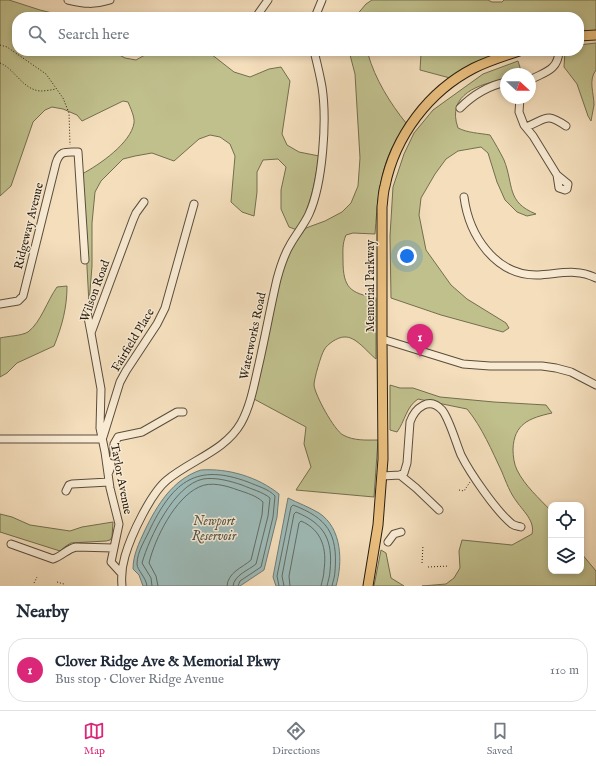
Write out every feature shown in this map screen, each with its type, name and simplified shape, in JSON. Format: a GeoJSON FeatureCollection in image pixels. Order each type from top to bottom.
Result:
{"type":"FeatureCollection","features":[{"type":"Feature","properties":{"kind":"main road"},"geometry":{"type":"LineString","coordinates":[[584,36],[596,35]]}},
{"type":"Feature","properties":{"kind":"main road","name":"Memorial Parkway"},"geometry":{"type":"LineString","coordinates":[[368,586],[378,525],[383,458],[382,207],[385,186],[399,144],[412,122],[430,100],[450,83],[473,68],[504,56]]}},
{"type":"Feature","properties":{"kind":"street"},"geometry":{"type":"LineString","coordinates":[[68,0],[86,4],[97,4],[110,0]]}},
{"type":"Feature","properties":{"kind":"street"},"geometry":{"type":"LineString","coordinates":[[260,12],[268,0]]}},
{"type":"Feature","properties":{"kind":"street"},"geometry":{"type":"LineString","coordinates":[[317,12],[322,0]]}},
{"type":"Feature","properties":{"kind":"street","name":"Waterworks Road"},"geometry":{"type":"LineString","coordinates":[[122,586],[121,574],[125,555],[145,509],[153,497],[167,480],[223,444],[241,423],[250,400],[282,262],[309,215],[318,188],[322,156],[324,115],[322,88],[315,56]]}},
{"type":"Feature","properties":{"kind":"street"},"geometry":{"type":"LineString","coordinates":[[536,77],[553,68],[558,56]]}},
{"type":"Feature","properties":{"kind":"street"},"geometry":{"type":"LineString","coordinates":[[460,108],[469,98],[500,84]]}},
{"type":"Feature","properties":{"kind":"street"},"geometry":{"type":"LineString","coordinates":[[520,104],[519,112],[526,127],[557,175]]}},
{"type":"Feature","properties":{"kind":"street"},"geometry":{"type":"LineString","coordinates":[[526,127],[550,117],[566,126]]}},
{"type":"Feature","properties":{"kind":"street","name":"Ridgeway Avenue"},"geometry":{"type":"LineString","coordinates":[[0,304],[18,301],[22,298],[58,158],[62,153],[78,152],[84,260]]}},
{"type":"Feature","properties":{"kind":"street"},"geometry":{"type":"LineString","coordinates":[[464,197],[470,222],[485,249],[494,258],[508,268],[526,274],[538,275],[575,272],[596,276]]}},
{"type":"Feature","properties":{"kind":"street","name":"Wilson Road"},"geometry":{"type":"LineString","coordinates":[[102,439],[100,428],[101,389],[91,333],[133,220],[144,202]]}},
{"type":"Feature","properties":{"kind":"street","name":"Fairfield Place"},"geometry":{"type":"LineString","coordinates":[[102,439],[120,382],[166,308],[194,204]]}},
{"type":"Feature","properties":{"kind":"street"},"geometry":{"type":"LineString","coordinates":[[87,312],[91,333]]}},
{"type":"Feature","properties":{"kind":"street"},"geometry":{"type":"LineString","coordinates":[[382,339],[463,364],[490,366],[542,366],[556,368],[577,375],[596,385]]}},
{"type":"Feature","properties":{"kind":"street"},"geometry":{"type":"LineString","coordinates":[[400,476],[406,469],[410,422],[412,416],[420,406],[428,404],[436,405],[442,410],[447,418],[461,455],[490,499],[508,520],[514,525],[521,527]]}},
{"type":"Feature","properties":{"kind":"street"},"geometry":{"type":"LineString","coordinates":[[66,491],[69,485],[72,484],[109,478],[114,459],[114,444],[118,437],[142,432],[177,412],[183,412]]}},
{"type":"Feature","properties":{"kind":"street","name":"Taylor Avenue"},"geometry":{"type":"LineString","coordinates":[[0,439],[102,439],[119,524],[111,562],[121,574]]}},
{"type":"Feature","properties":{"kind":"street"},"geometry":{"type":"LineString","coordinates":[[382,476],[400,476],[416,488],[439,510]]}},
{"type":"Feature","properties":{"kind":"street"},"geometry":{"type":"LineString","coordinates":[[388,542],[394,534],[401,532]]}},
{"type":"Feature","properties":{"kind":"street"},"geometry":{"type":"LineString","coordinates":[[10,544],[53,559],[58,558],[71,548],[76,547],[113,548]]}},
{"type":"Feature","properties":{"kind":"path"},"geometry":{"type":"LineString","coordinates":[[0,45],[12,50]]}},
{"type":"Feature","properties":{"kind":"path"},"geometry":{"type":"LineString","coordinates":[[20,56],[46,74],[63,98],[69,113],[70,147]]}},
{"type":"Feature","properties":{"kind":"path"},"geometry":{"type":"LineString","coordinates":[[0,63],[12,71],[21,81],[32,89],[41,91],[56,89]]}},
{"type":"Feature","properties":{"kind":"path"},"geometry":{"type":"LineString","coordinates":[[459,490],[464,491],[471,481]]}},
{"type":"Feature","properties":{"kind":"path"},"geometry":{"type":"LineString","coordinates":[[422,563],[423,545]]}},
{"type":"Feature","properties":{"kind":"path"},"geometry":{"type":"LineString","coordinates":[[428,567],[449,566]]}},
{"type":"Feature","properties":{"kind":"path"},"geometry":{"type":"LineString","coordinates":[[34,583],[37,577]]}},
{"type":"Feature","properties":{"kind":"path"},"geometry":{"type":"LineString","coordinates":[[57,582],[64,584]]}},
{"type":"Feature","properties":{"kind":"green space"},"geometry":{"type":"Polygon","coordinates":[[[0,0],[9,0],[48,12],[12,12],[12,56],[121,56],[136,60],[143,56],[214,56],[234,72],[250,77],[269,69],[281,67],[290,81],[282,134],[287,145],[299,152],[319,156],[312,194],[306,212],[297,230],[289,227],[281,209],[281,190],[286,167],[278,159],[263,160],[257,172],[257,192],[254,216],[242,212],[231,202],[235,156],[230,144],[220,137],[210,135],[199,139],[174,161],[152,153],[123,159],[101,181],[95,192],[92,223],[92,266],[89,304],[82,174],[113,153],[121,146],[132,131],[134,121],[128,102],[123,101],[82,121],[77,115],[63,109],[52,107],[45,110],[33,122],[11,186],[0,196],[0,0]]]}},
{"type":"Feature","properties":{"kind":"green space"},"geometry":{"type":"Polygon","coordinates":[[[372,0],[488,0],[492,2],[502,2],[504,0],[596,0],[596,31],[584,32],[584,12],[359,12],[372,0]]]}},
{"type":"Feature","properties":{"kind":"green space"},"geometry":{"type":"Polygon","coordinates":[[[596,43],[596,70],[592,78],[594,105],[591,121],[577,84],[564,67],[565,56],[584,56],[584,44],[596,43]]]}},
{"type":"Feature","properties":{"kind":"green space"},"geometry":{"type":"Polygon","coordinates":[[[350,56],[369,56],[379,82],[394,107],[406,123],[391,150],[384,170],[378,202],[375,234],[353,233],[346,235],[343,245],[344,277],[350,288],[360,294],[376,298],[376,359],[353,339],[348,337],[339,338],[325,348],[318,367],[314,385],[326,412],[339,432],[343,435],[360,440],[378,440],[374,497],[296,490],[311,467],[304,444],[306,427],[254,399],[284,263],[295,243],[306,228],[325,221],[342,212],[351,203],[358,186],[360,158],[355,74],[350,56]]]}},
{"type":"Feature","properties":{"kind":"green space"},"geometry":{"type":"Polygon","coordinates":[[[421,56],[493,56],[479,61],[450,78],[420,70],[421,56]]]}},
{"type":"Feature","properties":{"kind":"green space"},"geometry":{"type":"Polygon","coordinates":[[[518,61],[520,68],[500,68],[500,80],[485,84],[467,93],[461,99],[457,107],[456,116],[458,128],[470,132],[490,135],[504,160],[512,192],[515,198],[526,209],[536,214],[527,216],[517,212],[505,200],[497,182],[488,153],[481,147],[458,151],[446,159],[421,198],[419,215],[426,250],[451,285],[467,299],[506,323],[509,328],[503,332],[441,315],[391,298],[390,236],[393,187],[404,154],[414,133],[433,110],[483,74],[518,61]]]}},
{"type":"Feature","properties":{"kind":"green space"},"geometry":{"type":"Polygon","coordinates":[[[67,286],[64,317],[54,346],[17,363],[7,373],[0,377],[0,338],[28,332],[37,323],[57,287],[67,286]]]}},
{"type":"Feature","properties":{"kind":"green space"},"geometry":{"type":"Polygon","coordinates":[[[390,385],[400,388],[413,388],[440,397],[546,405],[552,413],[530,420],[520,428],[516,434],[513,449],[515,465],[520,476],[528,487],[548,508],[548,574],[584,574],[584,557],[596,571],[596,586],[422,586],[446,584],[454,578],[460,568],[459,551],[462,540],[512,545],[532,534],[533,529],[528,517],[512,495],[486,439],[467,409],[418,399],[408,410],[397,432],[390,430],[390,385]]]}},
{"type":"Feature","properties":{"kind":"green space"},"geometry":{"type":"Polygon","coordinates":[[[0,514],[12,517],[30,525],[70,531],[82,527],[113,522],[112,537],[110,540],[106,541],[71,543],[60,551],[0,532],[0,514]]]}},
{"type":"Feature","properties":{"kind":"green space"},"geometry":{"type":"Polygon","coordinates":[[[381,550],[386,553],[391,578],[404,586],[374,586],[381,550]]]}},
{"type":"Feature","properties":{"kind":"water","name":"Newport Reservoir"},"geometry":{"type":"Polygon","coordinates":[[[201,470],[232,472],[252,478],[279,494],[277,517],[264,570],[240,586],[143,586],[139,575],[133,569],[133,564],[135,554],[145,530],[155,511],[174,486],[191,474],[201,470]]]}},
{"type":"Feature","properties":{"kind":"water"},"geometry":{"type":"Polygon","coordinates":[[[288,498],[319,513],[327,519],[332,527],[339,546],[340,556],[340,567],[336,586],[276,586],[273,577],[288,498]]]}},
{"type":"Feature","properties":{"kind":"place","name":"Clover Ridge Ave & Memorial Pkwy"},"geometry":{"type":"Point","coordinates":[420,357]}}]}
